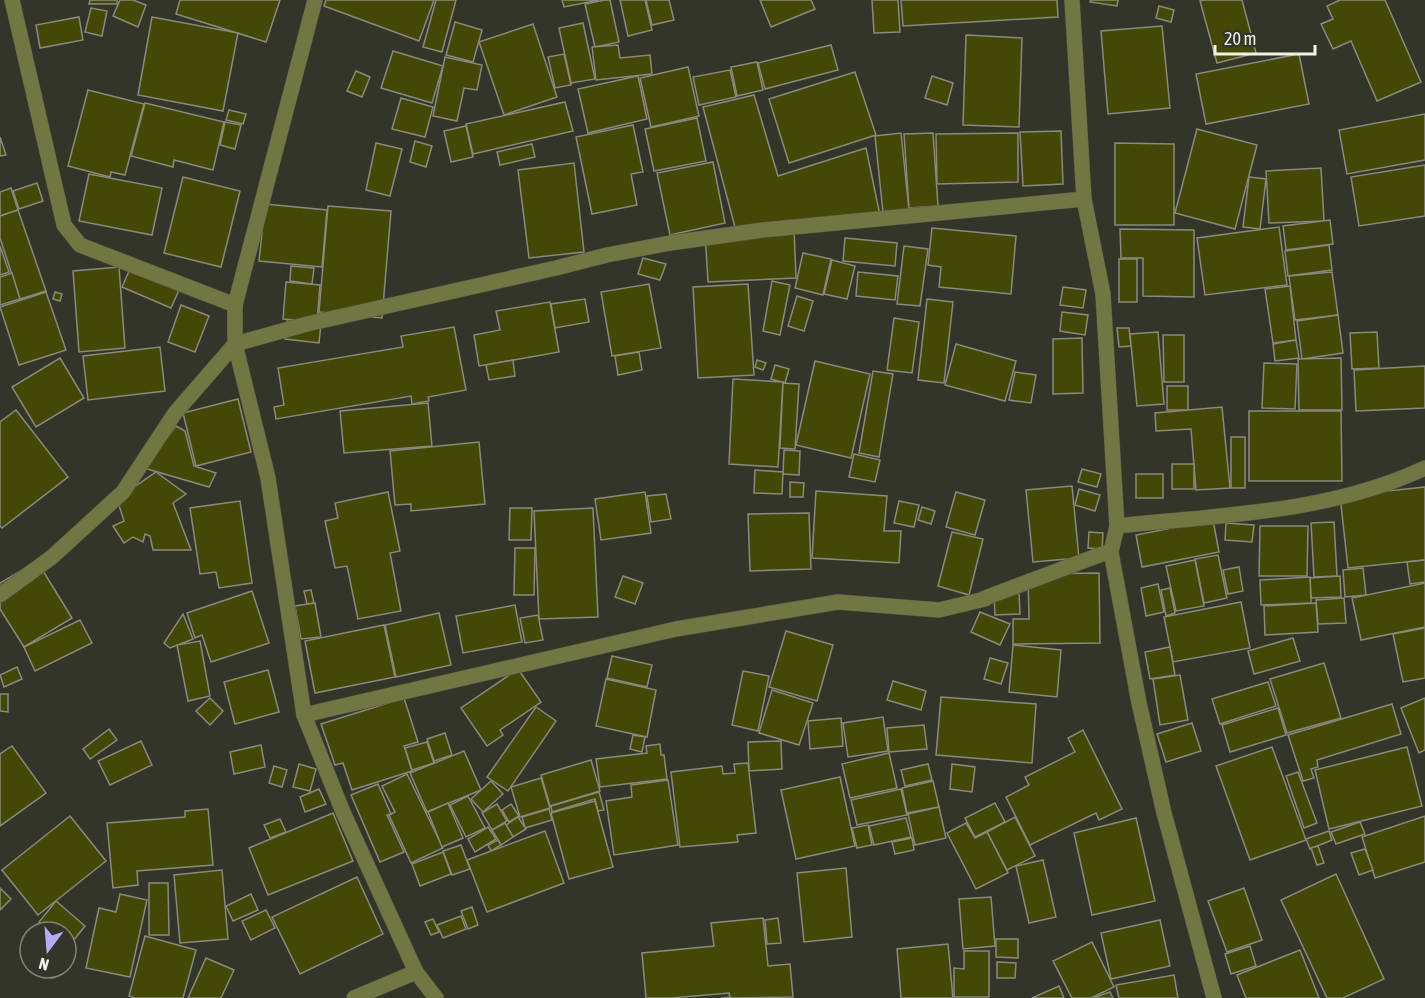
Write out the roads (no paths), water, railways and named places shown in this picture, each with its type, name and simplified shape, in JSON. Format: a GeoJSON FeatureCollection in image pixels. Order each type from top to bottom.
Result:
{"type":"FeatureCollection","features":[{"type":"Feature","properties":{"kind":"street"},"geometry":{"type":"LineString","coordinates":[[12,0],[64,225],[80,245],[235,304]]}},
{"type":"Feature","properties":{"kind":"street"},"geometry":{"type":"LineString","coordinates":[[315,0],[235,304],[235,344],[268,478],[303,715],[343,812],[416,972],[436,998]]}},
{"type":"Feature","properties":{"kind":"street"},"geometry":{"type":"LineString","coordinates":[[1072,0],[1084,199],[1103,294],[1117,526],[1111,552],[1139,703],[1164,813],[1214,998]]}},
{"type":"Feature","properties":{"kind":"street"},"geometry":{"type":"LineString","coordinates":[[0,596],[52,557],[123,492],[175,413],[235,344],[307,324],[607,255],[670,243],[764,230],[1084,199]]}},
{"type":"Feature","properties":{"kind":"street"},"geometry":{"type":"LineString","coordinates":[[1117,526],[1289,508],[1350,496],[1425,468]]}},
{"type":"Feature","properties":{"kind":"street"},"geometry":{"type":"LineString","coordinates":[[303,715],[676,629],[838,602],[939,610],[985,599],[1111,552]]}},
{"type":"Feature","properties":{"kind":"street"},"geometry":{"type":"LineString","coordinates":[[354,998],[416,972]]}}]}
